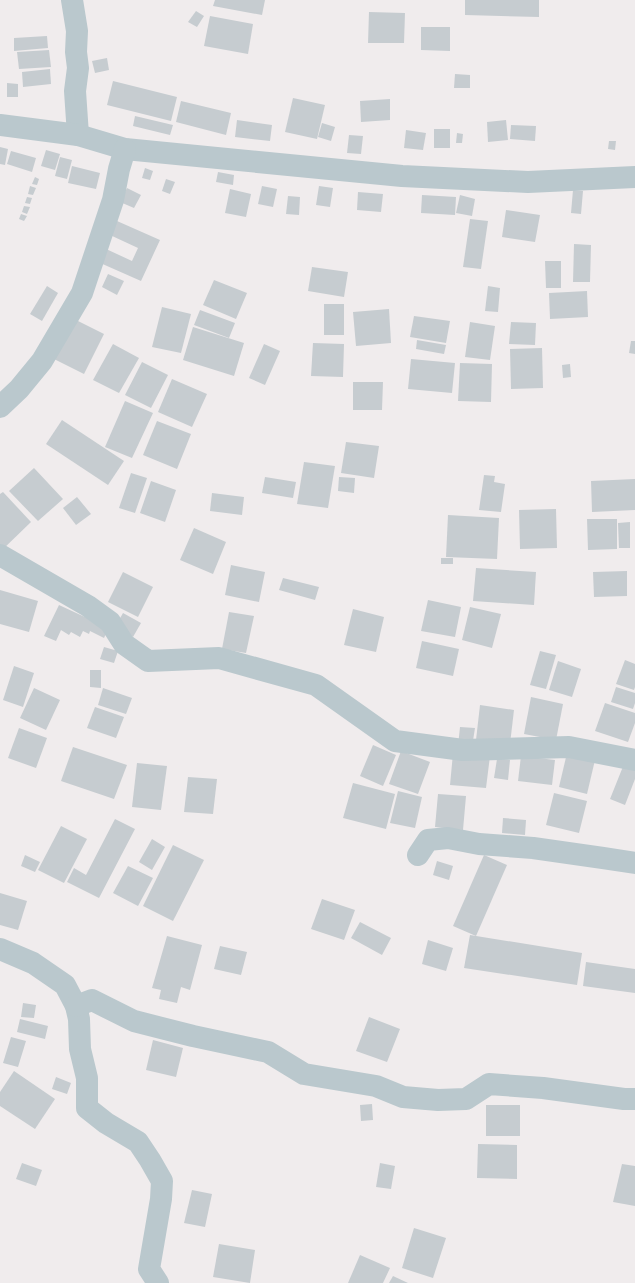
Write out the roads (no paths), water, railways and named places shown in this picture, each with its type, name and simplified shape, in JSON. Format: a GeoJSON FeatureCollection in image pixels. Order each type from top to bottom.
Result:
{"type":"FeatureCollection","features":[{"type":"Feature","properties":{"kind":"street"},"geometry":{"type":"LineString","coordinates":[[72,0],[77,31],[76,52],[78,68],[75,92],[78,135]]}},
{"type":"Feature","properties":{"kind":"street"},"geometry":{"type":"LineString","coordinates":[[0,125],[78,135],[125,148],[402,176],[528,182],[635,178]]}},
{"type":"Feature","properties":{"kind":"street"},"geometry":{"type":"LineString","coordinates":[[0,407],[19,389],[42,361],[82,293],[113,200],[125,148]]}},
{"type":"Feature","properties":{"kind":"street"},"geometry":{"type":"LineString","coordinates":[[0,555],[88,606],[110,622],[124,644],[148,661],[220,658],[316,685],[395,741],[463,750],[569,747],[635,760]]}},
{"type":"Feature","properties":{"kind":"street"},"geometry":{"type":"LineString","coordinates":[[418,855],[428,840],[448,838],[479,844],[533,848],[635,863]]}},
{"type":"Feature","properties":{"kind":"street"},"geometry":{"type":"LineString","coordinates":[[0,949],[33,963],[65,985],[76,1006],[79,1019],[80,1049],[87,1078],[87,1108],[106,1123],[138,1142],[162,1181],[162,1199],[149,1270],[158,1283]]}},
{"type":"Feature","properties":{"kind":"street"},"geometry":{"type":"LineString","coordinates":[[76,1006],[92,1000],[134,1021],[193,1036],[268,1052],[304,1074],[376,1086],[403,1098],[438,1100],[466,1099],[489,1084],[543,1088],[624,1099],[635,1099]]}}]}
